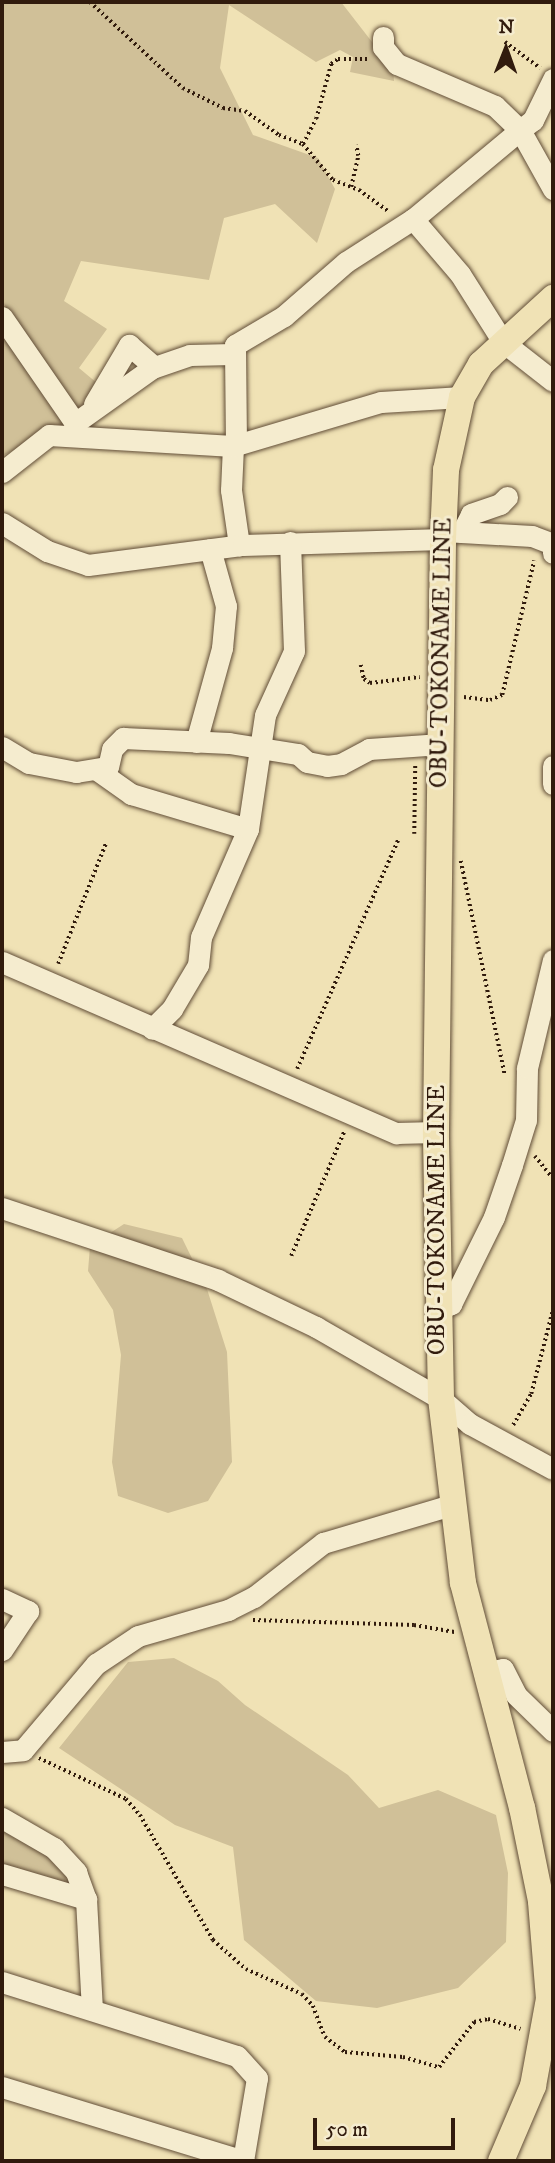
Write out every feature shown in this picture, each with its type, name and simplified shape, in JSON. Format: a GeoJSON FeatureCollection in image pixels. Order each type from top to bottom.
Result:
{"type":"FeatureCollection","features":[{"type":"Feature","properties":{"kind":"main road","name":"OBU-TOKONAME LINE"},"geometry":{"type":"LineString","coordinates":[[501,2161],[533,2086],[549,1999],[541,1901],[476,1633],[451,1505],[436,1311],[439,848],[428,745],[441,684],[450,534],[446,470],[463,397],[481,364],[553,298]]}},
{"type":"Feature","properties":{"kind":"street"},"geometry":{"type":"LineString","coordinates":[[383,37],[383,47],[393,61],[495,106],[520,130],[553,189]]}},
{"type":"Feature","properties":{"kind":"street"},"geometry":{"type":"LineString","coordinates":[[240,545],[231,490],[238,373],[233,354],[243,339],[284,316],[329,274],[407,222],[533,120],[548,75]]}},
{"type":"Feature","properties":{"kind":"street"},"geometry":{"type":"LineString","coordinates":[[407,222],[460,274],[503,342],[553,381]]}},
{"type":"Feature","properties":{"kind":"street"},"geometry":{"type":"LineString","coordinates":[[2,317],[74,429]]}},
{"type":"Feature","properties":{"kind":"street"},"geometry":{"type":"LineString","coordinates":[[74,429],[91,409],[129,345],[154,367]]}},
{"type":"Feature","properties":{"kind":"street"},"geometry":{"type":"LineString","coordinates":[[91,409],[154,367],[190,355],[233,354]]}},
{"type":"Feature","properties":{"kind":"street"},"geometry":{"type":"LineString","coordinates":[[2,472],[49,435],[74,429],[234,445],[381,402],[463,397]]}},
{"type":"Feature","properties":{"kind":"street"},"geometry":{"type":"LineString","coordinates":[[450,534],[471,514],[500,505],[507,497]]}},
{"type":"Feature","properties":{"kind":"street"},"geometry":{"type":"LineString","coordinates":[[2,523],[47,551],[88,565],[240,545],[450,534],[548,547]]}},
{"type":"Feature","properties":{"kind":"street"},"geometry":{"type":"LineString","coordinates":[[152,1029],[172,1009],[198,965],[201,937],[248,829],[263,749],[265,716],[294,651],[290,542]]}},
{"type":"Feature","properties":{"kind":"street"},"geometry":{"type":"LineString","coordinates":[[196,743],[222,648],[226,606],[210,549]]}},
{"type":"Feature","properties":{"kind":"street"},"geometry":{"type":"LineString","coordinates":[[2,747],[53,771],[97,770],[108,767],[112,749],[123,738],[263,749],[327,766],[341,764],[369,749],[428,745]]}},
{"type":"Feature","properties":{"kind":"street"},"geometry":{"type":"LineString","coordinates":[[553,766],[553,784]]}},
{"type":"Feature","properties":{"kind":"street"},"geometry":{"type":"LineString","coordinates":[[97,770],[131,794],[248,829]]}},
{"type":"Feature","properties":{"kind":"street"},"geometry":{"type":"LineString","coordinates":[[436,1311],[451,1304],[494,1216],[518,1146],[526,1120],[527,1068],[553,960]]}},
{"type":"Feature","properties":{"kind":"street"},"geometry":{"type":"LineString","coordinates":[[2,962],[397,1133],[436,1132]]}},
{"type":"Feature","properties":{"kind":"street"},"geometry":{"type":"LineString","coordinates":[[2,1209],[218,1280],[316,1327],[441,1399],[470,1424],[553,1469]]}},
{"type":"Feature","properties":{"kind":"street"},"geometry":{"type":"LineString","coordinates":[[12,1751],[96,1664],[138,1636],[228,1610],[254,1597],[323,1543],[451,1505]]}},
{"type":"Feature","properties":{"kind":"street"},"geometry":{"type":"LineString","coordinates":[[2,1599],[28,1611],[2,1650]]}},
{"type":"Feature","properties":{"kind":"street"},"geometry":{"type":"LineString","coordinates":[[486,1672],[503,1669],[516,1695],[553,1731]]}},
{"type":"Feature","properties":{"kind":"street"},"geometry":{"type":"LineString","coordinates":[[2,1818],[54,1848],[76,1872],[86,1899],[92,2009]]}},
{"type":"Feature","properties":{"kind":"street"},"geometry":{"type":"LineString","coordinates":[[2,1874],[86,1899]]}},
{"type":"Feature","properties":{"kind":"street"},"geometry":{"type":"LineString","coordinates":[[2,1982],[237,2056],[257,2078],[244,2161],[2,2087]]}},
{"type":"Feature","properties":{"kind":"path"},"geometry":{"type":"LineString","coordinates":[[90,2],[183,88],[223,108],[246,111],[279,135],[303,144],[329,177],[379,203],[407,222]]}},
{"type":"Feature","properties":{"kind":"path"},"geometry":{"type":"LineString","coordinates":[[505,42],[548,75]]}},
{"type":"Feature","properties":{"kind":"path"},"geometry":{"type":"LineString","coordinates":[[303,144],[316,119],[331,64],[346,58],[393,61]]}},
{"type":"Feature","properties":{"kind":"path"},"geometry":{"type":"LineString","coordinates":[[351,187],[358,156],[356,145]]}},
{"type":"Feature","properties":{"kind":"path"},"geometry":{"type":"LineString","coordinates":[[361,665],[364,679],[370,683],[441,684],[490,700],[502,695],[523,599],[548,547]]}},
{"type":"Feature","properties":{"kind":"path"},"geometry":{"type":"LineString","coordinates":[[414,834],[428,745]]}},
{"type":"Feature","properties":{"kind":"path"},"geometry":{"type":"LineString","coordinates":[[289,1087],[398,840]]}},
{"type":"Feature","properties":{"kind":"path"},"geometry":{"type":"LineString","coordinates":[[51,983],[106,843]]}},
{"type":"Feature","properties":{"kind":"path"},"geometry":{"type":"LineString","coordinates":[[439,848],[464,863],[506,1081]]}},
{"type":"Feature","properties":{"kind":"path"},"geometry":{"type":"LineString","coordinates":[[291,1256],[351,1113]]}},
{"type":"Feature","properties":{"kind":"path"},"geometry":{"type":"LineString","coordinates":[[518,1146],[530,1149],[553,1178]]}},
{"type":"Feature","properties":{"kind":"path"},"geometry":{"type":"LineString","coordinates":[[501,1441],[531,1394],[553,1309]]}},
{"type":"Feature","properties":{"kind":"path"},"geometry":{"type":"LineString","coordinates":[[228,1610],[252,1619],[403,1624],[476,1633]]}},
{"type":"Feature","properties":{"kind":"path"},"geometry":{"type":"LineString","coordinates":[[12,1751],[126,1800],[140,1815],[213,1940],[246,1969],[302,1994],[313,2006],[325,2037],[345,2052],[403,2057],[431,2067],[439,2067],[474,2022],[488,2019],[542,2037]]}},
{"type":"Feature","properties":{"kind":"shaded area"},"geometry":{"type":"Polygon","coordinates":[[[2,2],[341,2],[393,69],[394,81],[350,72],[353,57],[340,50],[316,62],[229,5],[220,68],[253,135],[318,158],[335,189],[317,243],[275,204],[224,218],[209,280],[81,261],[64,301],[107,329],[79,368],[110,394],[70,422],[2,456],[2,331],[46,373],[2,301],[2,2]]]}},
{"type":"Feature","properties":{"kind":"shaded area"},"geometry":{"type":"Polygon","coordinates":[[[124,1224],[182,1238],[207,1289],[227,1352],[232,1462],[208,1501],[168,1513],[118,1496],[112,1462],[121,1355],[113,1310],[88,1271],[90,1246],[124,1224]]]}},
{"type":"Feature","properties":{"kind":"shaded area"},"geometry":{"type":"Polygon","coordinates":[[[174,1658],[218,1681],[245,1705],[348,1775],[379,1808],[438,1790],[496,1815],[508,1873],[506,1942],[458,1988],[377,2008],[316,2001],[244,1940],[233,1847],[175,1825],[59,1748],[128,1662],[174,1658]]]}},
{"type":"Feature","properties":{"kind":"shaded area"},"geometry":{"type":"Polygon","coordinates":[[[2,1825],[47,1853],[66,1876],[65,1883],[2,1864],[2,1825]]]}}]}
